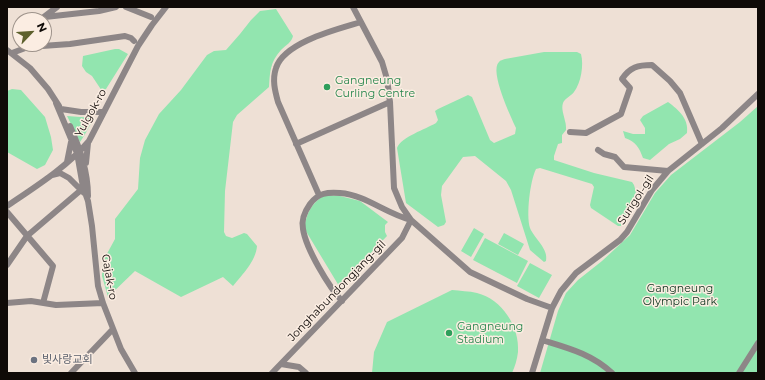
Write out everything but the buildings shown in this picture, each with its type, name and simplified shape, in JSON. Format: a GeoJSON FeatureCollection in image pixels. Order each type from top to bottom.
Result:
{"type":"FeatureCollection","features":[{"type":"Feature","properties":{"kind":"street"},"geometry":{"type":"LineString","coordinates":[[52,18],[116,7]]}},
{"type":"Feature","properties":{"kind":"street"},"geometry":{"type":"LineString","coordinates":[[126,7],[152,17]]}},
{"type":"Feature","properties":{"kind":"street","name":"Yulgok-ro"},"geometry":{"type":"LineString","coordinates":[[8,203],[51,175],[79,152],[88,141],[144,37],[166,7]]}},
{"type":"Feature","properties":{"kind":"street"},"geometry":{"type":"LineString","coordinates":[[352,7],[382,62],[387,79],[390,102],[394,188],[402,207],[411,220],[470,272],[527,299],[552,308]]}},
{"type":"Feature","properties":{"kind":"street"},"geometry":{"type":"LineString","coordinates":[[318,195],[275,90],[274,80],[276,68],[280,60],[289,52],[313,38],[323,33],[361,22]]}},
{"type":"Feature","properties":{"kind":"street"},"geometry":{"type":"LineString","coordinates":[[52,44],[70,44],[125,36],[134,41]]}},
{"type":"Feature","properties":{"kind":"street","name":"Gajak-ro"},"geometry":{"type":"LineString","coordinates":[[10,52],[30,68],[48,89],[56,103],[71,140],[79,152],[83,187],[92,226],[98,286],[103,304],[121,349],[135,373]]}},
{"type":"Feature","properties":{"kind":"street"},"geometry":{"type":"LineString","coordinates":[[570,132],[586,133],[622,114],[630,88],[622,79],[627,72],[640,65],[652,64],[680,93],[702,144]]}},
{"type":"Feature","properties":{"kind":"street","name":"Surigol-gil"},"geometry":{"type":"LineString","coordinates":[[532,373],[552,308],[560,291],[576,274],[620,240],[627,232],[652,190],[668,171],[722,128],[758,94]]}},
{"type":"Feature","properties":{"kind":"street"},"geometry":{"type":"LineString","coordinates":[[296,144],[390,102]]}},
{"type":"Feature","properties":{"kind":"street","name":"Gajak-ro"},"geometry":{"type":"LineString","coordinates":[[56,103],[64,112],[79,152],[88,183],[87,199]]}},
{"type":"Feature","properties":{"kind":"street"},"geometry":{"type":"LineString","coordinates":[[61,109],[81,112],[104,112]]}},
{"type":"Feature","properties":{"kind":"street"},"geometry":{"type":"LineString","coordinates":[[66,162],[71,147],[71,140]]}},
{"type":"Feature","properties":{"kind":"street"},"geometry":{"type":"LineString","coordinates":[[88,141],[86,161],[88,183]]}},
{"type":"Feature","properties":{"kind":"street"},"geometry":{"type":"LineString","coordinates":[[598,150],[604,154],[615,157],[624,167],[668,171]]}},
{"type":"Feature","properties":{"kind":"street"},"geometry":{"type":"LineString","coordinates":[[51,175],[60,173],[73,181],[87,199]]}},
{"type":"Feature","properties":{"kind":"street"},"geometry":{"type":"LineString","coordinates":[[7,265],[27,236],[81,190]]}},
{"type":"Feature","properties":{"kind":"street"},"geometry":{"type":"LineString","coordinates":[[342,301],[336,294],[312,253],[303,230],[304,216],[311,203],[318,195],[324,193],[332,192],[350,194],[369,201],[393,214],[411,220]]}},
{"type":"Feature","properties":{"kind":"street"},"geometry":{"type":"LineString","coordinates":[[7,212],[53,266],[43,303]]}},
{"type":"Feature","properties":{"kind":"street","name":"Jonghabundongjang-gil"},"geometry":{"type":"LineString","coordinates":[[272,373],[402,238],[411,220]]}},
{"type":"Feature","properties":{"kind":"street"},"geometry":{"type":"LineString","coordinates":[[7,303],[31,301],[56,305],[103,304]]}},
{"type":"Feature","properties":{"kind":"street"},"geometry":{"type":"LineString","coordinates":[[71,373],[113,329]]}},
{"type":"Feature","properties":{"kind":"street"},"geometry":{"type":"LineString","coordinates":[[542,340],[580,352],[595,359],[612,373]]}},
{"type":"Feature","properties":{"kind":"street"},"geometry":{"type":"LineString","coordinates":[[739,373],[758,343]]}},
{"type":"Feature","properties":{"kind":"street"},"geometry":{"type":"LineString","coordinates":[[281,364],[299,367],[306,373]]}},
{"type":"Feature","properties":{"kind":"green space"},"geometry":{"type":"Polygon","coordinates":[[[276,9],[293,36],[290,42],[277,54],[270,72],[269,87],[237,115],[233,122],[225,191],[224,232],[226,236],[232,238],[244,233],[247,234],[257,246],[254,257],[233,286],[223,277],[181,297],[135,271],[108,297],[102,276],[103,261],[115,239],[115,219],[138,189],[140,158],[145,140],[159,114],[181,90],[207,55],[214,51],[226,50],[260,11],[276,9]]]}},
{"type":"Feature","properties":{"kind":"green space"},"geometry":{"type":"Polygon","coordinates":[[[119,49],[128,54],[106,89],[102,91],[92,76],[86,72],[82,66],[83,56],[119,49]]]}},
{"type":"Feature","properties":{"kind":"green space"},"geometry":{"type":"Polygon","coordinates":[[[544,52],[577,52],[581,54],[582,58],[581,74],[578,84],[574,92],[562,105],[566,130],[562,135],[562,143],[558,144],[554,160],[594,173],[632,182],[636,192],[621,226],[618,226],[591,208],[590,205],[594,187],[592,184],[540,168],[536,169],[529,198],[528,215],[530,228],[545,252],[546,261],[544,262],[530,250],[511,190],[506,181],[475,156],[463,157],[442,186],[441,195],[446,222],[444,225],[438,227],[406,203],[397,148],[403,140],[436,123],[438,120],[435,111],[468,95],[472,97],[490,140],[494,143],[515,134],[516,128],[502,94],[497,75],[499,61],[544,52]]]}},
{"type":"Feature","properties":{"kind":"green space"},"geometry":{"type":"Polygon","coordinates":[[[12,89],[21,90],[45,117],[53,150],[45,165],[37,169],[7,152],[7,91],[12,89]]]}},
{"type":"Feature","properties":{"kind":"green space"},"geometry":{"type":"Polygon","coordinates":[[[668,102],[676,108],[685,119],[687,133],[680,139],[669,144],[650,160],[643,158],[637,145],[625,138],[623,131],[633,134],[645,134],[645,128],[640,120],[643,116],[668,102]]]}},
{"type":"Feature","properties":{"kind":"green space","name":"Gangneung Olympic Park"},"geometry":{"type":"Polygon","coordinates":[[[758,106],[758,373],[540,373],[558,311],[566,293],[578,280],[602,261],[630,235],[655,193],[671,175],[740,122],[758,106]]]}},
{"type":"Feature","properties":{"kind":"green space"},"geometry":{"type":"Polygon","coordinates":[[[67,116],[94,118],[80,142],[67,116]]]}},
{"type":"Feature","properties":{"kind":"green space"},"geometry":{"type":"Polygon","coordinates":[[[325,195],[340,196],[360,201],[388,222],[385,225],[385,232],[387,236],[339,286],[304,228],[310,209],[316,201],[325,195]]]}},
{"type":"Feature","properties":{"kind":"green space"},"geometry":{"type":"Polygon","coordinates":[[[474,228],[484,234],[471,257],[461,251],[474,228]]]}},
{"type":"Feature","properties":{"kind":"green space"},"geometry":{"type":"Polygon","coordinates":[[[504,233],[524,244],[518,255],[498,244],[504,233]]]}},
{"type":"Feature","properties":{"kind":"green space"},"geometry":{"type":"Polygon","coordinates":[[[485,238],[528,261],[517,283],[473,260],[485,238]]]}},
{"type":"Feature","properties":{"kind":"green space"},"geometry":{"type":"Polygon","coordinates":[[[530,263],[552,275],[539,298],[517,286],[530,263]]]}},
{"type":"Feature","properties":{"kind":"green space","name":"Gangneung Stadium"},"geometry":{"type":"Polygon","coordinates":[[[452,290],[474,292],[486,296],[494,301],[508,315],[516,333],[518,343],[517,358],[512,373],[372,373],[374,352],[387,322],[452,290]]]}},
{"type":"Feature","properties":{"kind":"place","name":"Gangneung Curling Centre"},"geometry":{"type":"Point","coordinates":[327,87]}},
{"type":"Feature","properties":{"kind":"place","name":"Gangneung Stadium"},"geometry":{"type":"Point","coordinates":[449,333]}},
{"type":"Feature","properties":{"kind":"place","name":"빛사랑교회"},"geometry":{"type":"Point","coordinates":[34,360]}}]}
